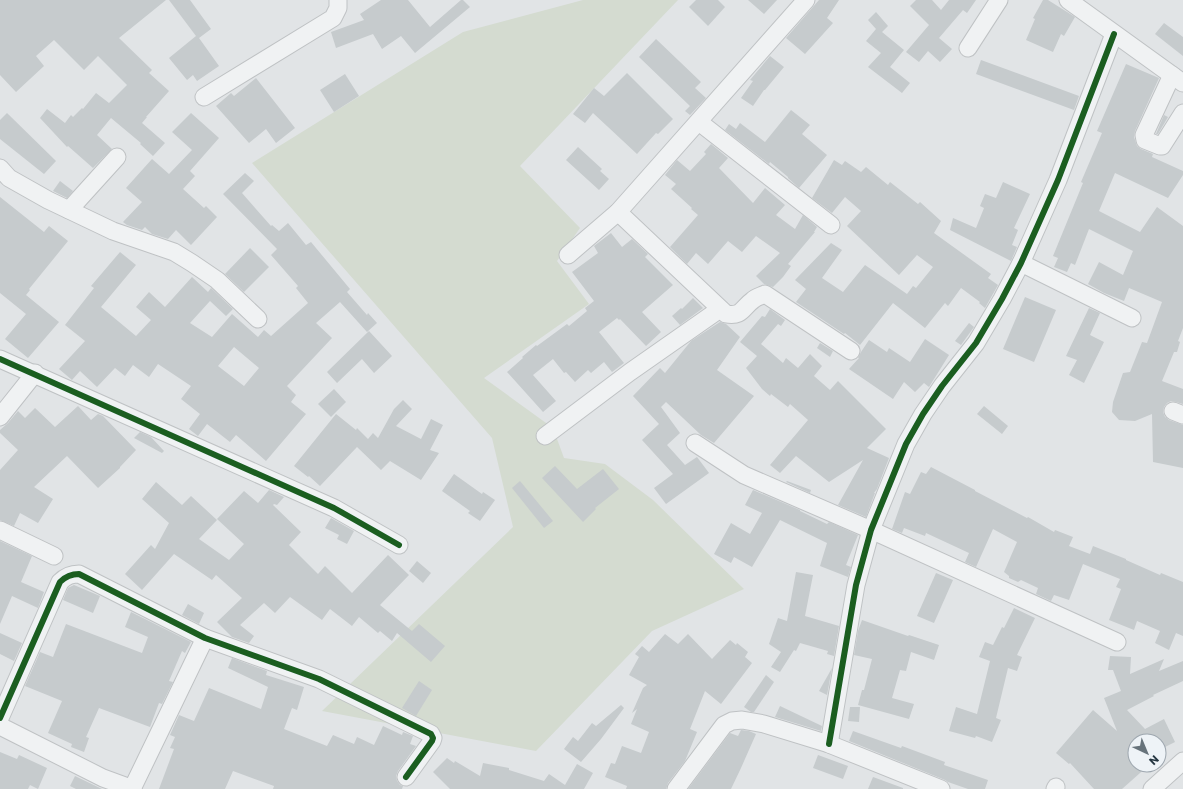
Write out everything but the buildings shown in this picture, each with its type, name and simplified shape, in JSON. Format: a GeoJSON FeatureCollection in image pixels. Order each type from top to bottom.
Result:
{"type":"FeatureCollection","features":[{"type":"Feature","properties":{"kind":"street"},"geometry":{"type":"LineString","coordinates":[[204,97],[333,18],[338,8],[338,0]]}},
{"type":"Feature","properties":{"kind":"street"},"geometry":{"type":"LineString","coordinates":[[568,255],[618,212],[806,0]]}},
{"type":"Feature","properties":{"kind":"street"},"geometry":{"type":"LineString","coordinates":[[968,48],[999,0]]}},
{"type":"Feature","properties":{"kind":"street"},"geometry":{"type":"LineString","coordinates":[[1078,3],[1114,34],[1178,79],[1160,101],[1144,135],[1145,140],[1162,146],[1183,113],[1160,101]]}},
{"type":"Feature","properties":{"kind":"street"},"geometry":{"type":"LineString","coordinates":[[828,744],[856,586],[871,530],[906,444],[916,426],[942,386],[976,343],[1021,263],[1058,180],[1114,34]]}},
{"type":"Feature","properties":{"kind":"street"},"geometry":{"type":"LineString","coordinates":[[699,122],[831,225]]}},
{"type":"Feature","properties":{"kind":"street"},"geometry":{"type":"LineString","coordinates":[[69,210],[118,157]]}},
{"type":"Feature","properties":{"kind":"street"},"geometry":{"type":"LineString","coordinates":[[0,168],[9,178],[35,194],[113,231],[174,252],[217,280],[258,319]]}},
{"type":"Feature","properties":{"kind":"street"},"geometry":{"type":"LineString","coordinates":[[618,212],[726,314],[738,315],[754,299],[765,294],[851,351]]}},
{"type":"Feature","properties":{"kind":"street"},"geometry":{"type":"LineString","coordinates":[[1021,263],[1132,318]]}},
{"type":"Feature","properties":{"kind":"street"},"geometry":{"type":"LineString","coordinates":[[545,436],[630,372],[720,308]]}},
{"type":"Feature","properties":{"kind":"street"},"geometry":{"type":"LineString","coordinates":[[0,359],[35,373],[334,508],[399,546]]}},
{"type":"Feature","properties":{"kind":"street"},"geometry":{"type":"LineString","coordinates":[[0,417],[35,373]]}},
{"type":"Feature","properties":{"kind":"street"},"geometry":{"type":"LineString","coordinates":[[695,443],[744,476],[871,530],[1117,642]]}},
{"type":"Feature","properties":{"kind":"street"},"geometry":{"type":"LineString","coordinates":[[0,530],[54,556]]}},
{"type":"Feature","properties":{"kind":"street"},"geometry":{"type":"LineString","coordinates":[[0,718],[60,582],[71,574],[80,574],[205,638],[319,679],[431,734],[433,738],[432,741],[406,777]]}},
{"type":"Feature","properties":{"kind":"street"},"geometry":{"type":"LineString","coordinates":[[0,726],[100,784],[132,789],[205,638]]}},
{"type":"Feature","properties":{"kind":"street"},"geometry":{"type":"LineString","coordinates":[[676,789],[724,725],[732,720],[742,720],[764,724],[828,744],[941,789]]}},
{"type":"Feature","properties":{"kind":"street"},"geometry":{"type":"LineString","coordinates":[[1152,789],[1183,761]]}},
{"type":"Feature","properties":{"kind":"shaded area"},"geometry":{"type":"Polygon","coordinates":[[[583,0],[678,0],[520,166],[580,228],[557,261],[589,304],[484,378],[553,428],[564,458],[605,464],[653,500],[744,589],[652,631],[536,751],[322,711],[513,527],[492,438],[252,163],[463,32],[583,0]]]}},
{"type":"Feature","properties":{"kind":"cycle path"},"geometry":{"type":"LineString","coordinates":[[829,744],[856,585],[871,530],[906,444],[923,414],[942,386],[976,343],[1021,263],[1058,180],[1114,34]]}},
{"type":"Feature","properties":{"kind":"cycle path"},"geometry":{"type":"LineString","coordinates":[[0,359],[334,508],[399,545]]}},
{"type":"Feature","properties":{"kind":"cycle path"},"geometry":{"type":"LineString","coordinates":[[0,718],[60,582],[64,578],[74,574],[79,574],[205,638],[319,679],[431,734],[433,738],[432,741],[406,777]]}}]}
